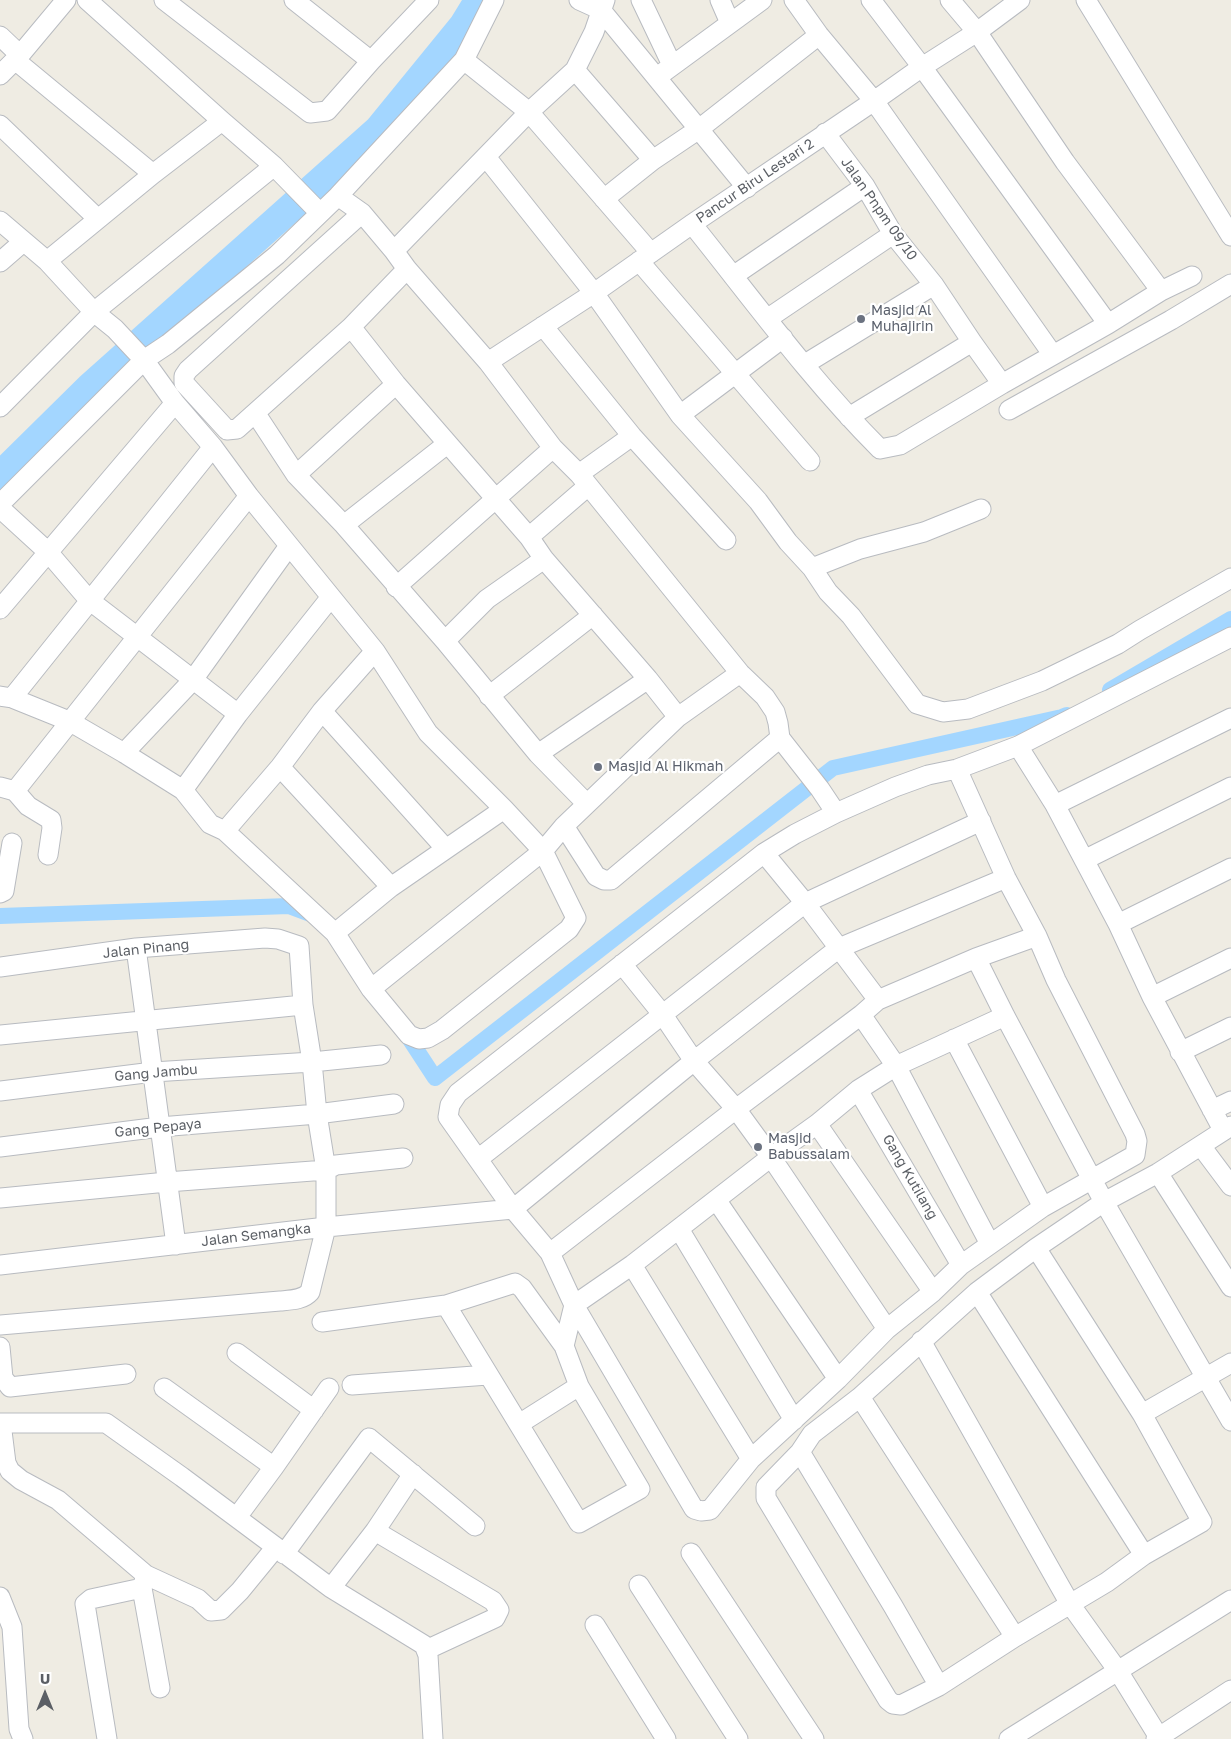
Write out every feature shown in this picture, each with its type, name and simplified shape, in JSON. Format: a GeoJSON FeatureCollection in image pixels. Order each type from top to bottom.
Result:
{"type":"FeatureCollection","features":[{"type":"Feature","properties":{"kind":"street"},"geometry":{"type":"LineString","coordinates":[[0,75],[18,57],[66,0]]}},
{"type":"Feature","properties":{"kind":"street"},"geometry":{"type":"LineString","coordinates":[[164,0],[310,113],[327,111],[429,0]]}},
{"type":"Feature","properties":{"kind":"street"},"geometry":{"type":"LineString","coordinates":[[0,504],[141,357],[168,344],[270,261],[314,208],[338,196],[464,60],[494,0]]}},
{"type":"Feature","properties":{"kind":"street"},"geometry":{"type":"LineString","coordinates":[[579,0],[603,5],[657,77],[746,188]]}},
{"type":"Feature","properties":{"kind":"street"},"geometry":{"type":"LineString","coordinates":[[640,0],[672,65]]}},
{"type":"Feature","properties":{"kind":"street"},"geometry":{"type":"LineString","coordinates":[[720,0],[730,22]]}},
{"type":"Feature","properties":{"kind":"street"},"geometry":{"type":"LineString","coordinates":[[657,77],[762,0]]}},
{"type":"Feature","properties":{"kind":"street"},"geometry":{"type":"LineString","coordinates":[[794,0],[818,36],[874,101],[1052,355]]}},
{"type":"Feature","properties":{"kind":"street"},"geometry":{"type":"LineString","coordinates":[[871,0],[922,67],[1108,324]]}},
{"type":"Feature","properties":{"kind":"street"},"geometry":{"type":"LineString","coordinates":[[950,0],[977,32],[1065,162],[1161,291]]}},
{"type":"Feature","properties":{"kind":"street","name":"Pancur Biru Lestari 2"},"geometry":{"type":"LineString","coordinates":[[488,362],[594,293],[825,133],[977,32],[1020,0]]}},
{"type":"Feature","properties":{"kind":"street"},"geometry":{"type":"LineString","coordinates":[[1086,0],[1231,236]]}},
{"type":"Feature","properties":{"kind":"street"},"geometry":{"type":"LineString","coordinates":[[301,2],[372,61]]}},
{"type":"Feature","properties":{"kind":"street"},"geometry":{"type":"LineString","coordinates":[[97,3],[222,121],[278,170],[314,208]]}},
{"type":"Feature","properties":{"kind":"street"},"geometry":{"type":"LineString","coordinates":[[394,251],[529,112],[575,70],[594,32],[603,5]]}},
{"type":"Feature","properties":{"kind":"street"},"geometry":{"type":"LineString","coordinates":[[0,36],[18,57],[152,174]]}},
{"type":"Feature","properties":{"kind":"street"},"geometry":{"type":"LineString","coordinates":[[604,199],[653,160],[699,129],[818,36]]}},
{"type":"Feature","properties":{"kind":"street"},"geometry":{"type":"LineString","coordinates":[[464,60],[529,112],[604,199],[645,257],[736,375],[810,461]]}},
{"type":"Feature","properties":{"kind":"street"},"geometry":{"type":"LineString","coordinates":[[575,70],[653,160]]}},
{"type":"Feature","properties":{"kind":"street"},"geometry":{"type":"LineString","coordinates":[[47,261],[152,174],[222,121]]}},
{"type":"Feature","properties":{"kind":"street"},"geometry":{"type":"LineString","coordinates":[[0,125],[98,219]]}},
{"type":"Feature","properties":{"kind":"street","name":"Jalan Pnpm 09/10"},"geometry":{"type":"LineString","coordinates":[[825,133],[865,186],[893,234],[934,285],[1002,384]]}},
{"type":"Feature","properties":{"kind":"street"},"geometry":{"type":"LineString","coordinates":[[486,157],[594,293],[680,415],[758,501],[788,542],[812,568],[828,592],[851,616],[916,704],[943,712],[968,710],[1042,681],[1118,644],[1231,578]]}},
{"type":"Feature","properties":{"kind":"street"},"geometry":{"type":"LineString","coordinates":[[0,407],[94,312],[278,170]]}},
{"type":"Feature","properties":{"kind":"street"},"geometry":{"type":"LineString","coordinates":[[733,276],[865,186]]}},
{"type":"Feature","properties":{"kind":"street"},"geometry":{"type":"LineString","coordinates":[[338,196],[362,213],[407,269],[488,362],[553,448],[584,480],[740,673],[765,697],[775,712],[780,738],[799,760],[836,813]]}},
{"type":"Feature","properties":{"kind":"street"},"geometry":{"type":"LineString","coordinates":[[362,213],[188,370],[184,376],[184,383],[227,430],[237,429],[351,327],[407,269]]}},
{"type":"Feature","properties":{"kind":"street"},"geometry":{"type":"LineString","coordinates":[[0,221],[47,261],[94,312],[115,329],[141,357],[175,403],[213,447],[249,496],[375,651],[428,733],[543,851],[576,918],[569,929],[442,1030],[428,1038],[419,1039],[409,1035],[371,989],[335,933],[225,831],[210,824],[183,790],[69,721],[6,697],[89,600],[213,447]]}},
{"type":"Feature","properties":{"kind":"street"},"geometry":{"type":"LineString","coordinates":[[692,224],[848,417],[880,449],[900,445],[1161,291],[1192,276]]}},
{"type":"Feature","properties":{"kind":"street"},"geometry":{"type":"LineString","coordinates":[[767,319],[893,234]]}},
{"type":"Feature","properties":{"kind":"street"},"geometry":{"type":"LineString","coordinates":[[0,262],[23,242]]}},
{"type":"Feature","properties":{"kind":"street"},"geometry":{"type":"LineString","coordinates":[[1009,410],[1163,325],[1231,284]]}},
{"type":"Feature","properties":{"kind":"street"},"geometry":{"type":"LineString","coordinates":[[805,364],[934,285]]}},
{"type":"Feature","properties":{"kind":"street"},"geometry":{"type":"LineString","coordinates":[[542,326],[632,436],[726,540]]}},
{"type":"Feature","properties":{"kind":"street"},"geometry":{"type":"LineString","coordinates":[[351,327],[396,384],[529,537],[544,558],[648,679],[678,717]]}},
{"type":"Feature","properties":{"kind":"street"},"geometry":{"type":"LineString","coordinates":[[680,415],[783,338]]}},
{"type":"Feature","properties":{"kind":"street"},"geometry":{"type":"LineString","coordinates":[[848,417],[972,342]]}},
{"type":"Feature","properties":{"kind":"street"},"geometry":{"type":"LineString","coordinates":[[296,475],[396,384]]}},
{"type":"Feature","properties":{"kind":"street"},"geometry":{"type":"LineString","coordinates":[[0,609],[175,403]]}},
{"type":"Feature","properties":{"kind":"street"},"geometry":{"type":"LineString","coordinates":[[256,414],[296,475],[344,524],[445,641],[538,754],[587,804]]}},
{"type":"Feature","properties":{"kind":"street"},"geometry":{"type":"LineString","coordinates":[[529,537],[584,480],[632,436]]}},
{"type":"Feature","properties":{"kind":"street"},"geometry":{"type":"LineString","coordinates":[[344,524],[447,444]]}},
{"type":"Feature","properties":{"kind":"street"},"geometry":{"type":"LineString","coordinates":[[396,586],[553,448]]}},
{"type":"Feature","properties":{"kind":"street"},"geometry":{"type":"LineString","coordinates":[[48,856],[52,828],[50,820],[28,806],[7,789],[69,721],[249,496]]}},
{"type":"Feature","properties":{"kind":"street"},"geometry":{"type":"LineString","coordinates":[[0,508],[48,552],[89,600],[192,681],[238,714]]}},
{"type":"Feature","properties":{"kind":"street"},"geometry":{"type":"LineString","coordinates":[[812,568],[860,549],[924,532],[981,509]]}},
{"type":"Feature","properties":{"kind":"street"},"geometry":{"type":"LineString","coordinates":[[124,753],[192,681],[289,546]]}},
{"type":"Feature","properties":{"kind":"street"},"geometry":{"type":"LineString","coordinates":[[445,641],[487,599],[544,558]]}},
{"type":"Feature","properties":{"kind":"street"},"geometry":{"type":"LineString","coordinates":[[183,790],[238,714],[331,597]]}},
{"type":"Feature","properties":{"kind":"street"},"geometry":{"type":"LineString","coordinates":[[489,696],[593,615]]}},
{"type":"Feature","properties":{"kind":"street"},"geometry":{"type":"LineString","coordinates":[[957,769],[1006,878],[1037,936],[1056,980],[1135,1134],[1137,1141],[1135,1155],[1043,1207],[961,1265],[933,1292],[887,1329],[838,1379],[751,1459],[710,1510],[701,1511],[694,1509],[574,1305],[550,1253],[513,1209],[448,1118],[450,1105],[458,1093],[622,964],[764,853],[795,834],[836,813],[912,781],[957,769],[1018,746],[1231,637]]}},
{"type":"Feature","properties":{"kind":"street"},"geometry":{"type":"LineString","coordinates":[[225,831],[280,767],[322,711],[375,651]]}},
{"type":"Feature","properties":{"kind":"street"},"geometry":{"type":"LineString","coordinates":[[371,989],[543,851],[564,826],[678,717],[740,673]]}},
{"type":"Feature","properties":{"kind":"street"},"geometry":{"type":"LineString","coordinates":[[538,754],[648,679]]}},
{"type":"Feature","properties":{"kind":"street"},"geometry":{"type":"LineString","coordinates":[[322,711],[446,849]]}},
{"type":"Feature","properties":{"kind":"street"},"geometry":{"type":"LineString","coordinates":[[1055,805],[1231,718]]}},
{"type":"Feature","properties":{"kind":"street"},"geometry":{"type":"LineString","coordinates":[[564,826],[596,876],[604,880],[611,880],[780,738]]}},
{"type":"Feature","properties":{"kind":"street"},"geometry":{"type":"LineString","coordinates":[[1018,746],[1055,805],[1118,924],[1180,1052],[1212,1110],[1227,1128],[1158,1174],[1104,1202],[1036,1248],[977,1292],[860,1397],[812,1434],[800,1452],[766,1487],[766,1498],[888,1700],[893,1704],[901,1705],[939,1686],[1015,1637],[1107,1582],[1144,1555],[1202,1522],[1142,1414],[1036,1248]]}},
{"type":"Feature","properties":{"kind":"street"},"geometry":{"type":"LineString","coordinates":[[280,767],[391,887]]}},
{"type":"Feature","properties":{"kind":"street"},"geometry":{"type":"LineString","coordinates":[[1084,860],[1231,787]]}},
{"type":"Feature","properties":{"kind":"street"},"geometry":{"type":"LineString","coordinates":[[335,933],[391,887],[504,809]]}},
{"type":"Feature","properties":{"kind":"street"},"geometry":{"type":"LineString","coordinates":[[478,1159],[805,903],[981,821]]}},
{"type":"Feature","properties":{"kind":"street"},"geometry":{"type":"LineString","coordinates":[[0,894],[4,891],[12,843]]}},
{"type":"Feature","properties":{"kind":"street"},"geometry":{"type":"LineString","coordinates":[[764,853],[805,903],[878,1000]]}},
{"type":"Feature","properties":{"kind":"street"},"geometry":{"type":"LineString","coordinates":[[1118,924],[1231,868]]}},
{"type":"Feature","properties":{"kind":"street"},"geometry":{"type":"LineString","coordinates":[[513,1209],[694,1061],[839,948],[1006,878]]}},
{"type":"Feature","properties":{"kind":"street"},"geometry":{"type":"LineString","coordinates":[[550,1253],[878,1000],[976,958],[1037,936]]}},
{"type":"Feature","properties":{"kind":"street","name":"Jalan Pinang"},"geometry":{"type":"LineString","coordinates":[[0,967],[136,948],[266,938],[291,942],[299,946],[303,1005]]}},
{"type":"Feature","properties":{"kind":"street"},"geometry":{"type":"LineString","coordinates":[[136,948],[176,1245]]}},
{"type":"Feature","properties":{"kind":"street"},"geometry":{"type":"LineString","coordinates":[[976,958],[1104,1202],[1231,1421]]}},
{"type":"Feature","properties":{"kind":"street"},"geometry":{"type":"LineString","coordinates":[[1152,997],[1231,958]]}},
{"type":"Feature","properties":{"kind":"street"},"geometry":{"type":"LineString","coordinates":[[622,964],[663,1015],[694,1061],[736,1108],[771,1156],[887,1329]]}},
{"type":"Feature","properties":{"kind":"street"},"geometry":{"type":"LineString","coordinates":[[0,1035],[303,1005],[326,1170],[326,1227],[310,1292],[301,1298],[0,1325]]}},
{"type":"Feature","properties":{"kind":"street"},"geometry":{"type":"LineString","coordinates":[[861,1015],[896,1066],[990,1244]]}},
{"type":"Feature","properties":{"kind":"street"},"geometry":{"type":"LineString","coordinates":[[564,1346],[574,1305],[632,1265],[771,1156],[817,1124],[858,1090],[896,1066],[1005,1016]]}},
{"type":"Feature","properties":{"kind":"street"},"geometry":{"type":"LineString","coordinates":[[1180,1052],[1231,1026]]}},
{"type":"Feature","properties":{"kind":"street"},"geometry":{"type":"LineString","coordinates":[[954,1039],[1043,1207]]}},
{"type":"Feature","properties":{"kind":"street","name":"Gang Jambu"},"geometry":{"type":"LineString","coordinates":[[0,1091],[153,1072],[312,1062],[381,1055]]}},
{"type":"Feature","properties":{"kind":"street","name":"Gang Kutilang"},"geometry":{"type":"LineString","coordinates":[[858,1090],[961,1265]]}},
{"type":"Feature","properties":{"kind":"street"},"geometry":{"type":"LineString","coordinates":[[1212,1110],[1231,1101]]}},
{"type":"Feature","properties":{"kind":"street","name":"Gang Pepaya"},"geometry":{"type":"LineString","coordinates":[[0,1147],[160,1127],[317,1114],[394,1104]]}},
{"type":"Feature","properties":{"kind":"street"},"geometry":{"type":"LineString","coordinates":[[817,1124],[933,1292]]}},
{"type":"Feature","properties":{"kind":"street"},"geometry":{"type":"LineString","coordinates":[[1201,1146],[1231,1186]]}},
{"type":"Feature","properties":{"kind":"street"},"geometry":{"type":"LineString","coordinates":[[0,1198],[167,1182],[326,1170],[336,1165],[403,1158]]}},
{"type":"Feature","properties":{"kind":"street"},"geometry":{"type":"LineString","coordinates":[[1158,1174],[1231,1287]]}},
{"type":"Feature","properties":{"kind":"street"},"geometry":{"type":"LineString","coordinates":[[716,1201],[838,1379]]}},
{"type":"Feature","properties":{"kind":"street","name":"Jalan Semangka"},"geometry":{"type":"LineString","coordinates":[[0,1266],[326,1227],[513,1209]]}},
{"type":"Feature","properties":{"kind":"street"},"geometry":{"type":"LineString","coordinates":[[678,1229],[794,1420]]}},
{"type":"Feature","properties":{"kind":"street"},"geometry":{"type":"LineString","coordinates":[[632,1265],[751,1459]]}},
{"type":"Feature","properties":{"kind":"street"},"geometry":{"type":"LineString","coordinates":[[322,1322],[446,1305],[515,1283],[522,1288],[564,1346],[579,1386],[640,1489],[579,1523],[446,1305]]}},
{"type":"Feature","properties":{"kind":"street"},"geometry":{"type":"LineString","coordinates":[[977,1292],[1144,1555]]}},
{"type":"Feature","properties":{"kind":"street"},"geometry":{"type":"LineString","coordinates":[[921,1341],[1070,1604],[1118,1671],[1158,1738],[1231,1690]]}},
{"type":"Feature","properties":{"kind":"street"},"geometry":{"type":"LineString","coordinates":[[0,1347],[3,1378],[10,1387],[126,1374]]}},
{"type":"Feature","properties":{"kind":"street"},"geometry":{"type":"LineString","coordinates":[[237,1353],[314,1410]]}},
{"type":"Feature","properties":{"kind":"street"},"geometry":{"type":"LineString","coordinates":[[1142,1414],[1207,1378],[1231,1362]]}},
{"type":"Feature","properties":{"kind":"street"},"geometry":{"type":"LineString","coordinates":[[352,1385],[488,1375]]}},
{"type":"Feature","properties":{"kind":"street"},"geometry":{"type":"LineString","coordinates":[[519,1424],[579,1386]]}},
{"type":"Feature","properties":{"kind":"street"},"geometry":{"type":"LineString","coordinates":[[164,1388],[274,1467]]}},
{"type":"Feature","properties":{"kind":"street"},"geometry":{"type":"LineString","coordinates":[[236,1517],[274,1467],[329,1388]]}},
{"type":"Feature","properties":{"kind":"street"},"geometry":{"type":"LineString","coordinates":[[860,1397],[1015,1637]]}},
{"type":"Feature","properties":{"kind":"street"},"geometry":{"type":"LineString","coordinates":[[433,1739],[426,1650],[424,1645],[331,1588],[280,1551],[236,1517],[106,1423],[1,1423],[6,1463],[10,1471],[21,1480],[58,1500],[144,1581],[198,1599],[211,1611],[215,1612],[221,1610],[280,1551],[369,1438],[475,1526]]}},
{"type":"Feature","properties":{"kind":"street"},"geometry":{"type":"LineString","coordinates":[[800,1452],[939,1686]]}},
{"type":"Feature","properties":{"kind":"street"},"geometry":{"type":"LineString","coordinates":[[331,1588],[375,1530],[413,1474]]}},
{"type":"Feature","properties":{"kind":"street"},"geometry":{"type":"LineString","coordinates":[[375,1530],[493,1601],[500,1610],[495,1618],[426,1650]]}},
{"type":"Feature","properties":{"kind":"street"},"geometry":{"type":"LineString","coordinates":[[691,1554],[814,1739]]}},
{"type":"Feature","properties":{"kind":"street"},"geometry":{"type":"LineString","coordinates":[[144,1581],[160,1688]]}},
{"type":"Feature","properties":{"kind":"street"},"geometry":{"type":"LineString","coordinates":[[107,1739],[84,1604],[92,1599],[144,1581]]}},
{"type":"Feature","properties":{"kind":"street"},"geometry":{"type":"LineString","coordinates":[[639,1585],[738,1739]]}},
{"type":"Feature","properties":{"kind":"street"},"geometry":{"type":"LineString","coordinates":[[0,1597],[12,1627],[20,1729],[23,1739]]}},
{"type":"Feature","properties":{"kind":"street"},"geometry":{"type":"LineString","coordinates":[[1009,1739],[1231,1600]]}},
{"type":"Feature","properties":{"kind":"street"},"geometry":{"type":"LineString","coordinates":[[595,1625],[666,1739]]}},
{"type":"Feature","properties":{"kind":"waterway"},"geometry":{"type":"LineString","coordinates":[[0,476],[90,387],[379,129],[463,26],[479,0]]}},
{"type":"Feature","properties":{"kind":"waterway"},"geometry":{"type":"LineString","coordinates":[[1110,690],[1231,619]]}},
{"type":"Feature","properties":{"kind":"waterway"},"geometry":{"type":"LineString","coordinates":[[403,1029],[435,1078],[833,768],[1067,715]]}},
{"type":"Feature","properties":{"kind":"waterway"},"geometry":{"type":"LineString","coordinates":[[0,916],[289,906],[313,915]]}},
{"type":"Feature","properties":{"kind":"place","name":"Masjid Al Muhajirin"},"geometry":{"type":"Point","coordinates":[861,319]}},
{"type":"Feature","properties":{"kind":"place","name":"Masjid Al Hikmah"},"geometry":{"type":"Point","coordinates":[598,767]}},
{"type":"Feature","properties":{"kind":"place","name":"Masjid Babussalam"},"geometry":{"type":"Point","coordinates":[758,1147]}}]}
